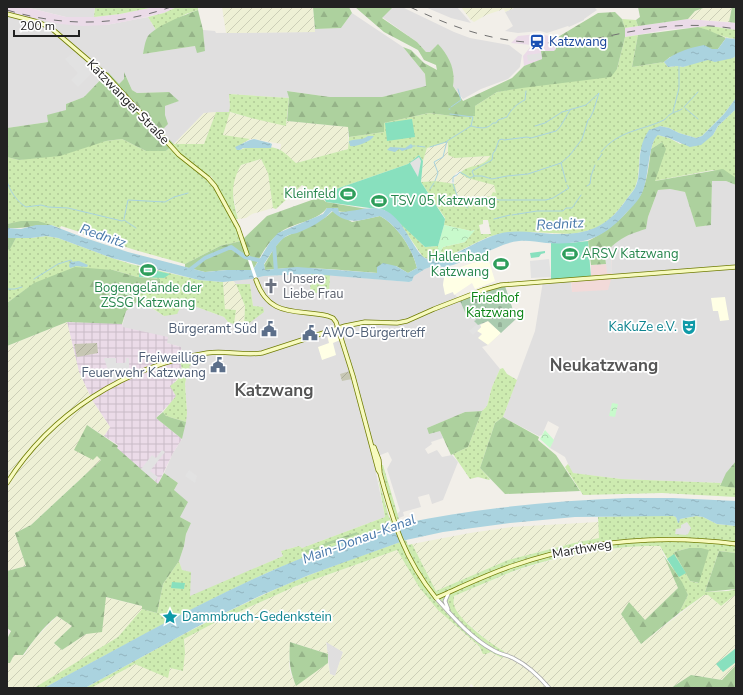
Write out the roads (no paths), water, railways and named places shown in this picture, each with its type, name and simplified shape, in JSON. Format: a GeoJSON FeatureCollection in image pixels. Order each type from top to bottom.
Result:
{"type":"FeatureCollection","features":[{"type":"Feature","properties":{"kind":"main road","name":"Katzwanger Straße"},"geometry":{"type":"LineString","coordinates":[[7,14],[38,22],[50,28],[107,76],[174,151],[184,160],[205,174],[215,186],[238,228],[247,254]]}},
{"type":"Feature","properties":{"kind":"main road"},"geometry":{"type":"LineString","coordinates":[[7,483],[26,456],[52,428],[74,409],[108,388],[144,371],[179,359],[209,353],[252,355],[267,352],[338,328],[361,323],[390,323],[408,321],[434,309],[497,286],[603,276],[736,267]]}},
{"type":"Feature","properties":{"kind":"main road"},"geometry":{"type":"LineString","coordinates":[[256,280],[263,296],[274,306],[330,317],[335,320],[370,439],[378,458],[380,473],[391,514],[404,549],[436,598]]}},
{"type":"Feature","properties":{"kind":"main road","name":"Marthweg"},"geometry":{"type":"LineString","coordinates":[[436,598],[512,566],[549,555],[583,548],[620,542],[662,540],[736,544]]}},
{"type":"Feature","properties":{"kind":"street"},"geometry":{"type":"LineString","coordinates":[[449,592],[445,601],[449,613]]}},
{"type":"Feature","properties":{"kind":"street"},"geometry":{"type":"LineString","coordinates":[[436,598],[467,630],[491,649],[514,659],[529,668],[549,688]]}},
{"type":"Feature","properties":{"kind":"water"},"geometry":{"type":"Polygon","coordinates":[[[726,38],[736,39],[736,56],[733,58],[715,62],[708,60],[683,67],[668,67],[664,62],[678,53],[698,46],[704,45],[712,49],[718,49],[726,38]]]}},
{"type":"Feature","properties":{"kind":"water"},"geometry":{"type":"Polygon","coordinates":[[[736,98],[736,109],[718,126],[713,135],[701,145],[690,147],[658,135],[652,145],[646,179],[641,196],[618,221],[600,235],[591,239],[571,243],[519,241],[510,243],[453,265],[444,267],[433,266],[425,269],[414,276],[412,281],[409,282],[311,274],[264,276],[223,282],[199,280],[112,258],[58,238],[46,236],[31,238],[7,238],[7,228],[21,229],[36,225],[51,225],[128,252],[205,272],[253,270],[270,242],[278,233],[323,214],[327,208],[338,208],[339,212],[344,212],[373,208],[384,210],[391,214],[404,228],[418,251],[427,259],[432,259],[454,254],[486,238],[498,234],[518,232],[564,234],[593,229],[617,212],[635,188],[638,179],[641,146],[649,130],[660,126],[696,138],[702,136],[724,114],[736,98]],[[332,211],[325,218],[311,226],[285,237],[276,246],[264,264],[265,270],[297,267],[377,273],[377,267],[383,263],[396,266],[408,273],[417,268],[408,245],[387,220],[380,216],[355,221],[343,219],[332,211]]]}},
{"type":"Feature","properties":{"kind":"water"},"geometry":{"type":"Polygon","coordinates":[[[374,136],[363,144],[350,146],[349,141],[374,136]]]}},
{"type":"Feature","properties":{"kind":"water"},"geometry":{"type":"Polygon","coordinates":[[[254,139],[272,144],[271,148],[243,148],[237,150],[235,147],[250,140],[254,139]]]}},
{"type":"Feature","properties":{"kind":"water"},"geometry":{"type":"Polygon","coordinates":[[[411,144],[413,146],[412,148],[402,151],[399,149],[395,152],[387,150],[390,147],[405,148],[411,144]]]}},
{"type":"Feature","properties":{"kind":"water"},"geometry":{"type":"Polygon","coordinates":[[[79,261],[88,265],[87,267],[76,266],[70,268],[70,262],[79,261]]]}},
{"type":"Feature","properties":{"kind":"water","name":"Main-Donau-Kanal"},"geometry":{"type":"Polygon","coordinates":[[[627,498],[673,498],[736,501],[736,526],[717,524],[703,517],[696,516],[680,519],[679,523],[676,517],[673,516],[575,517],[510,523],[443,532],[406,540],[309,575],[264,594],[204,623],[85,688],[44,688],[236,587],[302,558],[402,523],[402,521],[405,523],[461,513],[516,506],[627,498]]]}},
{"type":"Feature","properties":{"kind":"waterway"},"geometry":{"type":"LineString","coordinates":[[673,112],[679,88],[679,66]]}},
{"type":"Feature","properties":{"kind":"waterway"},"geometry":{"type":"LineString","coordinates":[[451,107],[461,100],[458,89]]}},
{"type":"Feature","properties":{"kind":"waterway"},"geometry":{"type":"LineString","coordinates":[[471,126],[486,128],[493,123],[496,123],[498,120],[507,117],[515,107],[525,100],[526,91]]}},
{"type":"Feature","properties":{"kind":"waterway"},"geometry":{"type":"LineString","coordinates":[[684,107],[698,92]]}},
{"type":"Feature","properties":{"kind":"waterway"},"geometry":{"type":"LineString","coordinates":[[474,176],[482,176],[492,179],[528,174],[561,163],[570,155],[582,139],[599,93],[586,105],[562,112],[545,123],[535,126]]}},
{"type":"Feature","properties":{"kind":"waterway"},"geometry":{"type":"LineString","coordinates":[[685,108],[698,119]]}},
{"type":"Feature","properties":{"kind":"waterway"},"geometry":{"type":"LineString","coordinates":[[453,182],[453,177],[460,172],[470,178],[474,176],[472,171],[492,160],[493,153],[499,140],[527,137],[531,138],[556,131],[571,109]]}},
{"type":"Feature","properties":{"kind":"waterway"},"geometry":{"type":"LineString","coordinates":[[601,152],[615,139],[664,120],[670,114],[682,109]]}},
{"type":"Feature","properties":{"kind":"waterway"},"geometry":{"type":"LineString","coordinates":[[435,181],[438,173],[434,162],[443,157],[447,141],[471,126],[473,117],[450,114]]}},
{"type":"Feature","properties":{"kind":"waterway"},"geometry":{"type":"LineString","coordinates":[[430,147],[446,142]]}},
{"type":"Feature","properties":{"kind":"waterway"},"geometry":{"type":"LineString","coordinates":[[417,146],[425,147]]}},
{"type":"Feature","properties":{"kind":"waterway"},"geometry":{"type":"LineString","coordinates":[[598,160],[602,154]]}},
{"type":"Feature","properties":{"kind":"waterway"},"geometry":{"type":"LineString","coordinates":[[561,163],[566,182]]}},
{"type":"Feature","properties":{"kind":"waterway"},"geometry":{"type":"LineString","coordinates":[[587,186],[590,184],[595,165]]}},
{"type":"Feature","properties":{"kind":"waterway"},"geometry":{"type":"LineString","coordinates":[[7,180],[14,195],[26,207],[41,205],[48,207],[68,208],[122,221],[124,220],[136,228]]}},
{"type":"Feature","properties":{"kind":"waterway"},"geometry":{"type":"LineString","coordinates":[[430,189],[434,183]]}},
{"type":"Feature","properties":{"kind":"waterway"},"geometry":{"type":"LineString","coordinates":[[453,184],[459,201],[468,208]]}},
{"type":"Feature","properties":{"kind":"waterway"},"geometry":{"type":"LineString","coordinates":[[493,198],[499,200],[546,200],[553,198],[569,188],[567,185]]}},
{"type":"Feature","properties":{"kind":"waterway"},"geometry":{"type":"LineString","coordinates":[[124,219],[128,200],[165,202],[174,197],[188,193]]}},
{"type":"Feature","properties":{"kind":"waterway"},"geometry":{"type":"LineString","coordinates":[[512,215],[537,211],[563,211],[566,208],[572,208],[581,195]]}},
{"type":"Feature","properties":{"kind":"waterway"},"geometry":{"type":"LineString","coordinates":[[494,219],[510,215]]}},
{"type":"Feature","properties":{"kind":"waterway","name":"Rednitz"},"geometry":{"type":"LineString","coordinates":[[274,245],[276,272]]}},
{"type":"Feature","properties":{"kind":"waterway","name":"Rednitz"},"geometry":{"type":"LineString","coordinates":[[188,271],[205,258],[231,247],[245,257],[262,261]]}},
{"type":"Feature","properties":{"kind":"waterway"},"geometry":{"type":"LineString","coordinates":[[34,279],[58,264],[71,260],[72,262]]}},
{"type":"Feature","properties":{"kind":"waterway"},"geometry":{"type":"LineString","coordinates":[[7,289],[22,287]]}},
{"type":"Feature","properties":{"kind":"railway"},"geometry":{"type":"LineString","coordinates":[[7,10],[28,16],[69,22],[90,22],[130,18],[171,7]]}},
{"type":"Feature","properties":{"kind":"railway"},"geometry":{"type":"LineString","coordinates":[[410,7],[472,32],[513,41],[534,43],[580,41],[627,32],[672,26],[697,25],[736,29]]}},
{"type":"Feature","properties":{"kind":"place","name":"Katzwang"},"geometry":{"type":"Point","coordinates":[537,42]}},
{"type":"Feature","properties":{"kind":"place","name":"Kleinfeld"},"geometry":{"type":"Point","coordinates":[348,194]}},
{"type":"Feature","properties":{"kind":"place","name":"TSV 05 Katzwang"},"geometry":{"type":"Point","coordinates":[379,201]}},
{"type":"Feature","properties":{"kind":"place","name":"ARSV Katzwang"},"geometry":{"type":"Point","coordinates":[570,254]}},
{"type":"Feature","properties":{"kind":"place","name":"Hallenbad Katzwang"},"geometry":{"type":"Point","coordinates":[501,264]}},
{"type":"Feature","properties":{"kind":"place","name":"Bogengelände der ZSSG Katzwang"},"geometry":{"type":"Point","coordinates":[148,270]}},
{"type":"Feature","properties":{"kind":"place","name":"Unsere Liebe Frau"},"geometry":{"type":"Point","coordinates":[271,286]}},
{"type":"Feature","properties":{"kind":"place","name":"KaKuZe e.V."},"geometry":{"type":"Point","coordinates":[689,327]}},
{"type":"Feature","properties":{"kind":"place","name":"Bürgeramt Süd"},"geometry":{"type":"Point","coordinates":[269,329]}},
{"type":"Feature","properties":{"kind":"place","name":"AWO-Bürgertreff"},"geometry":{"type":"Point","coordinates":[310,333]}},
{"type":"Feature","properties":{"kind":"place","name":"Freiweillige Feuerwehr Katzwang"},"geometry":{"type":"Point","coordinates":[218,365]}},
{"type":"Feature","properties":{"kind":"place","name":"Dammbruch-Gedenkstein"},"geometry":{"type":"Point","coordinates":[170,617]}},
{"type":"Feature","properties":{"kind":"district","name":"Neukatzwang"},"geometry":{"type":"Point","coordinates":[604,365]}},
{"type":"Feature","properties":{"kind":"district","name":"Katzwang"},"geometry":{"type":"Point","coordinates":[274,390]}},
{"type":"Feature","properties":{"kind":"park label","name":"Friedhof Katzwang"},"geometry":{"type":"Point","coordinates":[495,306]}}]}
